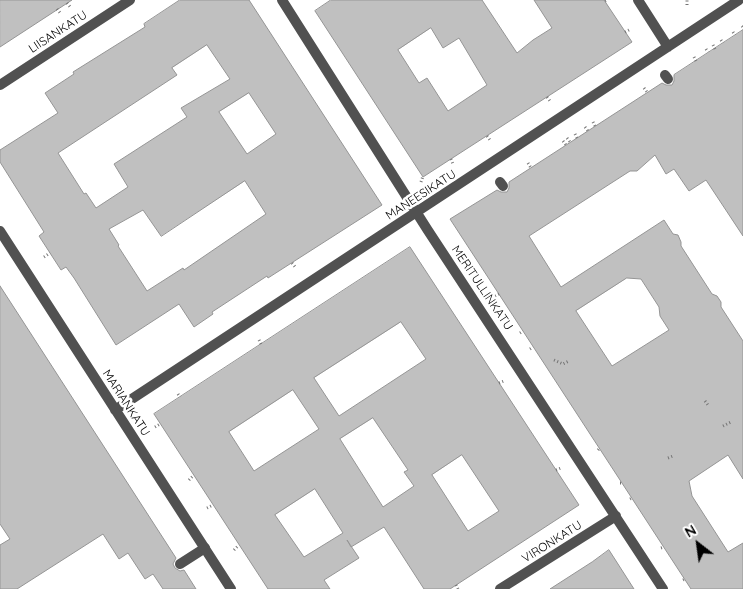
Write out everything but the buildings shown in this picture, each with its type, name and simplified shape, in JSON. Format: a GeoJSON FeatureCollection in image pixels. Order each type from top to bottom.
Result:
{"type":"FeatureCollection","features":[{"type":"Feature","properties":{"kind":"street","name":"LIISANKATU"},"geometry":{"type":"LineString","coordinates":[[0,85],[130,0]]}},
{"type":"Feature","properties":{"kind":"street","name":"MERITULLINKATU"},"geometry":{"type":"LineString","coordinates":[[282,0],[417,212],[663,589]]}},
{"type":"Feature","properties":{"kind":"street"},"geometry":{"type":"LineString","coordinates":[[638,0],[668,46]]}},
{"type":"Feature","properties":{"kind":"street","name":"MANEESIKATU"},"geometry":{"type":"LineString","coordinates":[[115,410],[739,0]]}},
{"type":"Feature","properties":{"kind":"street","name":"MARIANKATU"},"geometry":{"type":"LineString","coordinates":[[0,231],[231,589]]}},
{"type":"Feature","properties":{"kind":"street","name":"VIRONKATU"},"geometry":{"type":"LineString","coordinates":[[500,589],[616,516]]}},
{"type":"Feature","properties":{"kind":"street"},"geometry":{"type":"LineString","coordinates":[[180,564],[205,548]]}},
{"type":"Feature","properties":{"kind":"path"},"geometry":{"type":"LineString","coordinates":[[687,0],[687,5]]}},
{"type":"Feature","properties":{"kind":"path"},"geometry":{"type":"LineString","coordinates":[[67,3],[71,8]]}},
{"type":"Feature","properties":{"kind":"path"},"geometry":{"type":"LineString","coordinates":[[58,9],[61,14]]}},
{"type":"Feature","properties":{"kind":"path"},"geometry":{"type":"LineString","coordinates":[[625,32],[629,30]]}},
{"type":"Feature","properties":{"kind":"path"},"geometry":{"type":"LineString","coordinates":[[548,96],[550,101]]}},
{"type":"Feature","properties":{"kind":"path"},"geometry":{"type":"LineString","coordinates":[[585,126],[588,131]]}},
{"type":"Feature","properties":{"kind":"path"},"geometry":{"type":"LineString","coordinates":[[575,134],[577,138]]}},
{"type":"Feature","properties":{"kind":"path"},"geometry":{"type":"LineString","coordinates":[[487,136],[490,140]]}},
{"type":"Feature","properties":{"kind":"path"},"geometry":{"type":"LineString","coordinates":[[567,138],[570,142]]}},
{"type":"Feature","properties":{"kind":"path"},"geometry":{"type":"LineString","coordinates":[[563,141],[566,145]]}},
{"type":"Feature","properties":{"kind":"path"},"geometry":{"type":"LineString","coordinates":[[451,159],[453,164]]}},
{"type":"Feature","properties":{"kind":"path"},"geometry":{"type":"LineString","coordinates":[[528,163],[531,168]]}},
{"type":"Feature","properties":{"kind":"path"},"geometry":{"type":"LineString","coordinates":[[421,182],[423,176]]}},
{"type":"Feature","properties":{"kind":"path"},"geometry":{"type":"LineString","coordinates":[[44,257],[50,253]]}},
{"type":"Feature","properties":{"kind":"path"},"geometry":{"type":"LineString","coordinates":[[292,263],[296,268]]}},
{"type":"Feature","properties":{"kind":"path"},"geometry":{"type":"LineString","coordinates":[[259,340],[261,344]]}},
{"type":"Feature","properties":{"kind":"path"},"geometry":{"type":"LineString","coordinates":[[554,360],[564,364],[569,361]]}},
{"type":"Feature","properties":{"kind":"path"},"geometry":{"type":"LineString","coordinates":[[499,383],[504,380]]}},
{"type":"Feature","properties":{"kind":"path"},"geometry":{"type":"LineString","coordinates":[[723,426],[731,422]]}},
{"type":"Feature","properties":{"kind":"path"},"geometry":{"type":"LineString","coordinates":[[155,428],[160,424]]}},
{"type":"Feature","properties":{"kind":"path"},"geometry":{"type":"LineString","coordinates":[[668,458],[673,456]]}},
{"type":"Feature","properties":{"kind":"path"},"geometry":{"type":"LineString","coordinates":[[556,470],[561,468]]}},
{"type":"Feature","properties":{"kind":"path"},"geometry":{"type":"LineString","coordinates":[[188,480],[194,475]]}},
{"type":"Feature","properties":{"kind":"path"},"geometry":{"type":"LineString","coordinates":[[207,508],[213,505]]}},
{"type":"Feature","properties":{"kind":"path"},"geometry":{"type":"LineString","coordinates":[[234,550],[239,545]]}}]}
